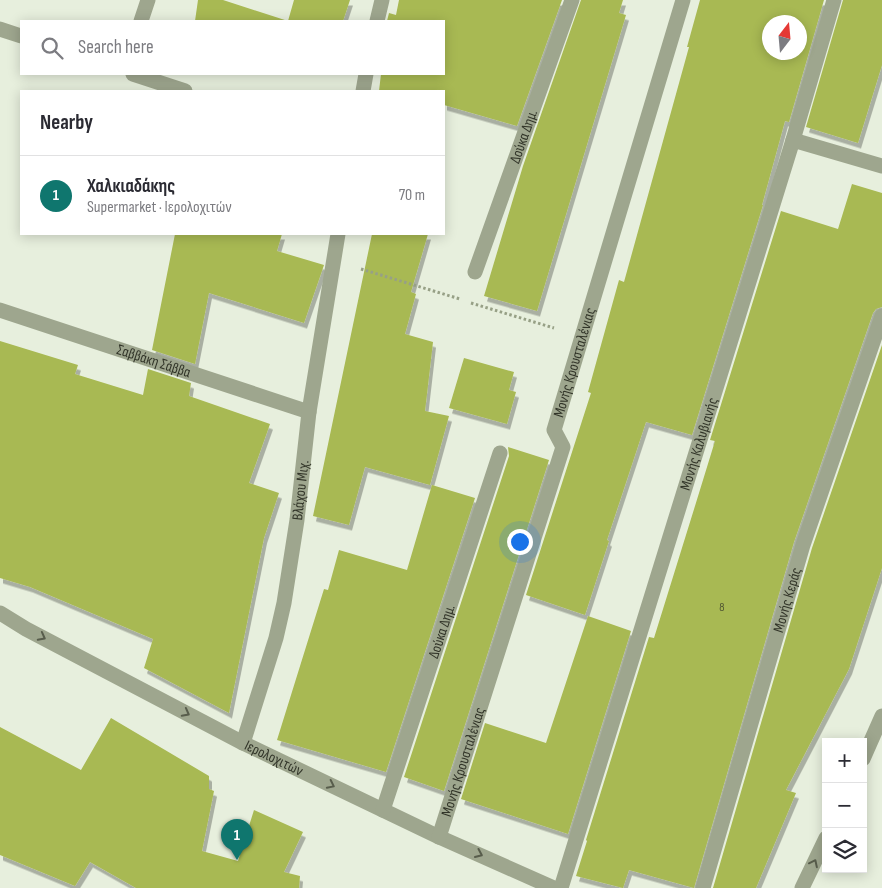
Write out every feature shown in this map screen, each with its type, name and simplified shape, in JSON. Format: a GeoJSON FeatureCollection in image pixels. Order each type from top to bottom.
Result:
{"type":"FeatureCollection","features":[{"type":"Feature","properties":{"kind":"street"},"geometry":{"type":"LineString","coordinates":[[141,20],[148,0]]}},
{"type":"Feature","properties":{"kind":"street"},"geometry":{"type":"LineString","coordinates":[[377,20],[382,0]]}},
{"type":"Feature","properties":{"kind":"street","name":"Δούκα Δημ."},"geometry":{"type":"LineString","coordinates":[[475,272],[572,0]]}},
{"type":"Feature","properties":{"kind":"street","name":"Μονής Κρουσταλένιας"},"geometry":{"type":"LineString","coordinates":[[439,836],[563,448],[554,430],[682,0]]}},
{"type":"Feature","properties":{"kind":"street","name":"Μονής Καλυβιανής"},"geometry":{"type":"LineString","coordinates":[[561,888],[793,140],[834,0]]}},
{"type":"Feature","properties":{"kind":"street"},"geometry":{"type":"LineString","coordinates":[[0,29],[20,36]]}},
{"type":"Feature","properties":{"kind":"street"},"geometry":{"type":"LineString","coordinates":[[136,75],[181,90]]}},
{"type":"Feature","properties":{"kind":"street"},"geometry":{"type":"LineString","coordinates":[[362,90],[366,75]]}},
{"type":"Feature","properties":{"kind":"street"},"geometry":{"type":"LineString","coordinates":[[793,140],[882,166]]}},
{"type":"Feature","properties":{"kind":"street","name":"Βλάχου Μιχ."},"geometry":{"type":"LineString","coordinates":[[243,743],[276,638],[284,603],[297,520],[309,412],[338,235]]}},
{"type":"Feature","properties":{"kind":"street","name":"Σαββάκη Σάββα"},"geometry":{"type":"LineString","coordinates":[[0,310],[309,412]]}},
{"type":"Feature","properties":{"kind":"street","name":"Μονής Κεράς"},"geometry":{"type":"LineString","coordinates":[[703,888],[803,546],[882,316]]}},
{"type":"Feature","properties":{"kind":"street","name":"Δούκα Δημ."},"geometry":{"type":"LineString","coordinates":[[384,810],[500,453]]}},
{"type":"Feature","properties":{"kind":"street","name":"Ιερολοχιτών"},"geometry":{"type":"LineString","coordinates":[[0,613],[26,629],[243,743],[554,888]]}},
{"type":"Feature","properties":{"kind":"street"},"geometry":{"type":"LineString","coordinates":[[867,750],[882,716]]}},
{"type":"Feature","properties":{"kind":"street"},"geometry":{"type":"LineString","coordinates":[[802,888],[822,846]]}},
{"type":"Feature","properties":{"kind":"building"},"geometry":{"type":"Polygon","coordinates":[[[198,0],[223,0],[285,20],[195,20],[198,0]]]}},
{"type":"Feature","properties":{"kind":"building"},"geometry":{"type":"Polygon","coordinates":[[[294,0],[350,0],[343,20],[288,20],[294,0]]]}},
{"type":"Feature","properties":{"kind":"building"},"geometry":{"type":"Polygon","coordinates":[[[399,0],[562,0],[517,126],[445,105],[445,90],[379,90],[381,75],[445,75],[445,20],[387,20],[389,13],[396,15],[399,0]]]}},
{"type":"Feature","properties":{"kind":"building"},"geometry":{"type":"Polygon","coordinates":[[[581,0],[623,0],[619,13],[626,15],[537,311],[484,296],[523,166],[581,0]]]}},
{"type":"Feature","properties":{"kind":"building"},"geometry":{"type":"Polygon","coordinates":[[[700,0],[824,0],[807,59],[807,15],[762,15],[762,60],[807,60],[789,122],[785,121],[763,205],[692,435],[646,422],[607,540],[609,541],[585,615],[526,595],[591,393],[588,392],[619,280],[624,282],[689,47],[687,47],[700,0]]]}},
{"type":"Feature","properties":{"kind":"building"},"geometry":{"type":"Polygon","coordinates":[[[843,0],[882,0],[882,65],[858,143],[806,127],[843,0]]]}},
{"type":"Feature","properties":{"kind":"building"},"geometry":{"type":"Polygon","coordinates":[[[852,184],[882,193],[882,307],[876,309],[873,313],[794,542],[694,888],[629,870],[623,888],[576,876],[649,637],[654,638],[695,506],[715,441],[710,440],[781,211],[838,229],[852,184]]]}},
{"type":"Feature","properties":{"kind":"building"},"geometry":{"type":"Polygon","coordinates":[[[175,235],[282,235],[277,251],[324,265],[304,323],[209,293],[195,364],[152,350],[175,235]]]}},
{"type":"Feature","properties":{"kind":"building"},"geometry":{"type":"Polygon","coordinates":[[[372,235],[428,235],[411,292],[416,294],[405,334],[433,342],[425,411],[449,416],[430,485],[365,467],[349,525],[313,516],[372,235]]]}},
{"type":"Feature","properties":{"kind":"building"},"geometry":{"type":"Polygon","coordinates":[[[0,341],[78,365],[75,374],[143,395],[148,369],[191,383],[189,396],[270,424],[249,483],[279,493],[264,538],[229,713],[144,668],[153,639],[30,587],[0,578],[0,341]]]}},
{"type":"Feature","properties":{"kind":"building"},"geometry":{"type":"Polygon","coordinates":[[[882,345],[882,568],[849,669],[786,790],[796,793],[756,888],[713,888],[812,548],[882,345]]]}},
{"type":"Feature","properties":{"kind":"building"},"geometry":{"type":"Polygon","coordinates":[[[464,358],[514,372],[509,390],[516,392],[507,424],[449,408],[464,358]]]}},
{"type":"Feature","properties":{"kind":"building"},"geometry":{"type":"Polygon","coordinates":[[[508,447],[549,460],[444,791],[404,777],[509,456],[508,447]]]}},
{"type":"Feature","properties":{"kind":"building"},"geometry":{"type":"Polygon","coordinates":[[[432,485],[475,498],[386,772],[277,740],[324,589],[328,590],[339,550],[407,570],[432,485]]]}},
{"type":"Feature","properties":{"kind":"building"},"geometry":{"type":"Polygon","coordinates":[[[588,616],[631,631],[568,834],[461,799],[485,723],[546,743],[588,616]]]}},
{"type":"Feature","properties":{"kind":"building"},"geometry":{"type":"Polygon","coordinates":[[[111,718],[209,776],[209,789],[214,791],[202,851],[238,861],[254,810],[303,832],[284,872],[300,876],[299,888],[136,888],[90,862],[75,886],[0,855],[0,727],[81,770],[111,718]]]}},
{"type":"Feature","properties":{"kind":"place","name":"Χαλκιαδάκης"},"geometry":{"type":"Point","coordinates":[237,860]}}]}
